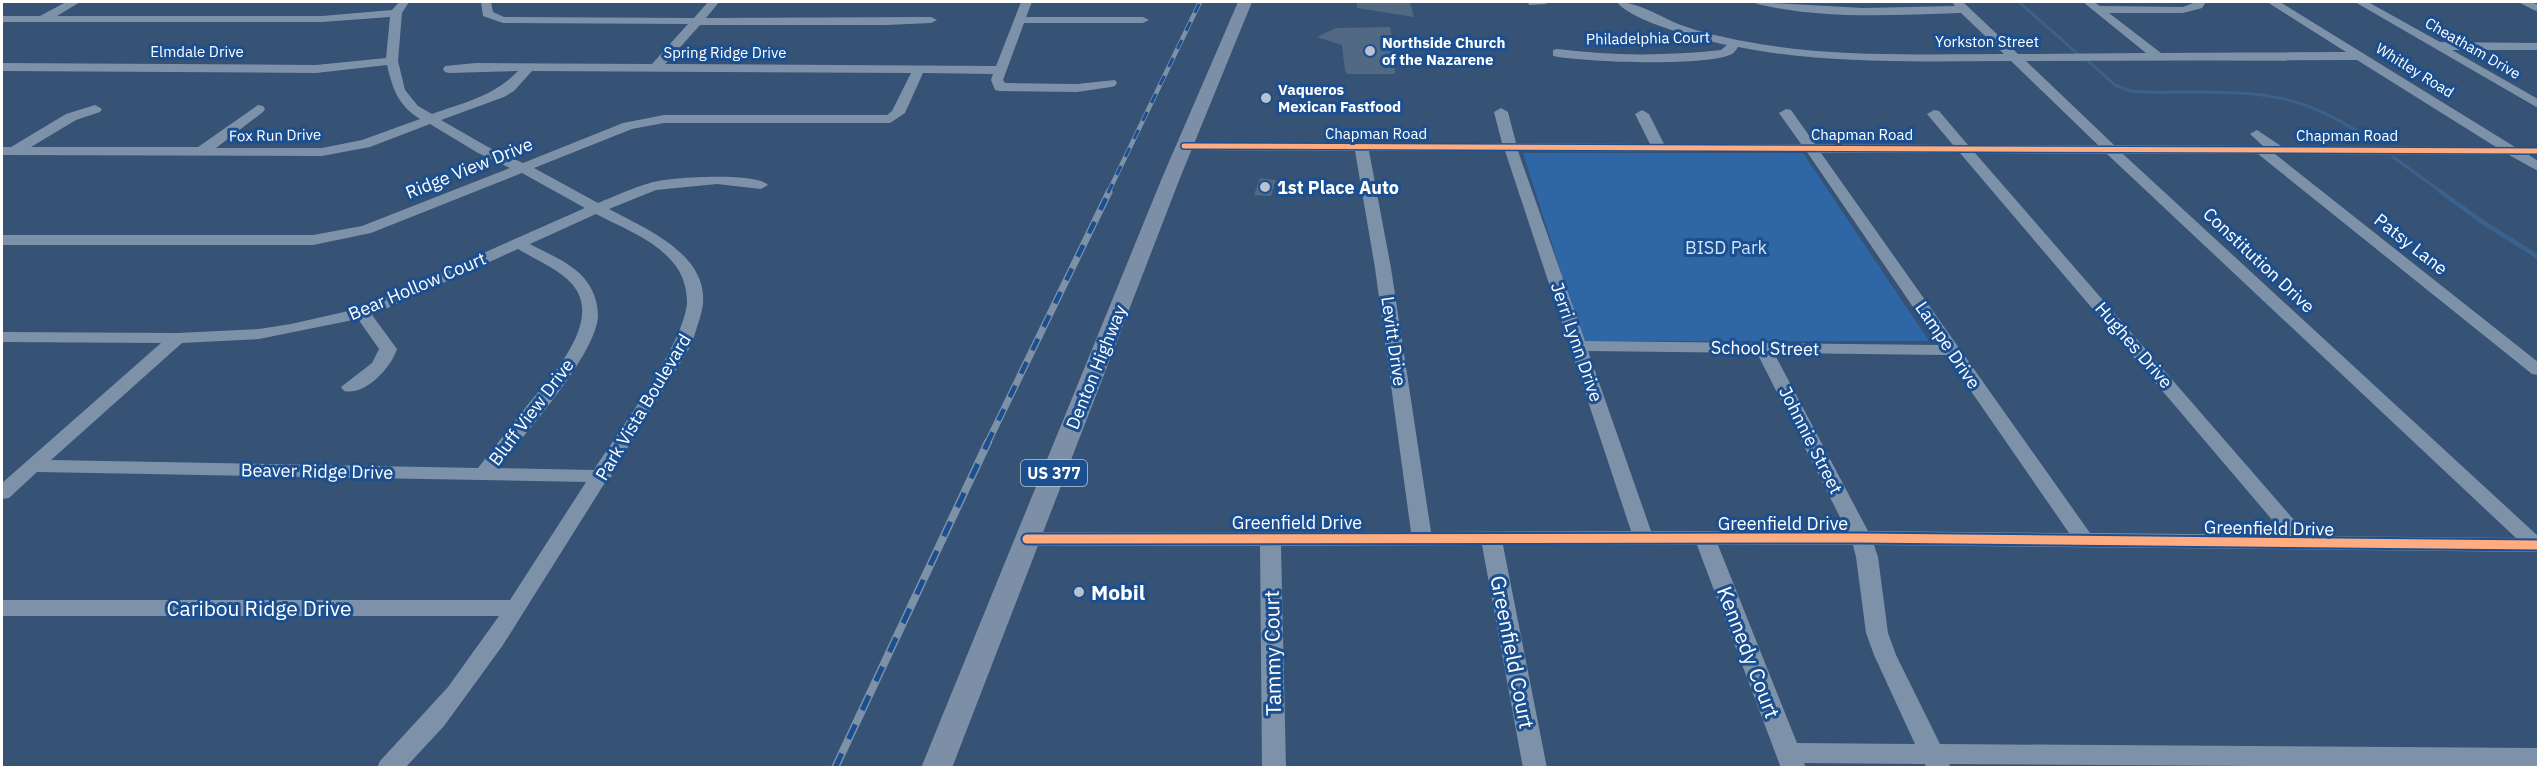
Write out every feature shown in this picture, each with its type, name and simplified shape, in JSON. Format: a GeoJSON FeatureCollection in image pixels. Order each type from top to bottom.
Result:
{"type":"FeatureCollection","features":[{"type":"Feature","properties":{"kind":"main road","name":"Denton Highway"},"geometry":{"type":"LineString","coordinates":[[936,768],[1184,146],[1245,2]]}},
{"type":"Feature","properties":{"kind":"street"},"geometry":{"type":"LineString","coordinates":[[42,19],[74,2]]}},
{"type":"Feature","properties":{"kind":"street"},"geometry":{"type":"LineString","coordinates":[[486,2],[487,14],[502,20],[886,22],[931,20]]}},
{"type":"Feature","properties":{"kind":"street"},"geometry":{"type":"LineString","coordinates":[[655,68],[714,2]]}},
{"type":"Feature","properties":{"kind":"street"},"geometry":{"type":"LineString","coordinates":[[1026,2],[1001,70],[998,80],[1000,87],[1077,88],[1111,83]]}},
{"type":"Feature","properties":{"kind":"street","name":"Yorkston Street"},"geometry":{"type":"LineString","coordinates":[[1622,2],[1657,21],[1735,43],[1820,55],[1865,58],[2362,56]]}},
{"type":"Feature","properties":{"kind":"street"},"geometry":{"type":"LineString","coordinates":[[1761,2],[1819,10],[1961,5]]}},
{"type":"Feature","properties":{"kind":"street"},"geometry":{"type":"LineString","coordinates":[[2093,5],[2183,10],[2198,6],[2201,2]]}},
{"type":"Feature","properties":{"kind":"street","name":"Whitley Road"},"geometry":{"type":"LineString","coordinates":[[2273,2],[2538,167]]}},
{"type":"Feature","properties":{"kind":"street","name":"Cheatham Drive"},"geometry":{"type":"LineString","coordinates":[[2361,2],[2538,104]]}},
{"type":"Feature","properties":{"kind":"street"},"geometry":{"type":"LineString","coordinates":[[2524,2],[2538,9]]}},
{"type":"Feature","properties":{"kind":"street","name":"Constitution Drive"},"geometry":{"type":"LineString","coordinates":[[1961,5],[2109,148],[2537,545]]}},
{"type":"Feature","properties":{"kind":"street"},"geometry":{"type":"LineString","coordinates":[[2093,5],[2158,57]]}},
{"type":"Feature","properties":{"kind":"street"},"geometry":{"type":"LineString","coordinates":[[2,19],[321,19],[400,7]]}},
{"type":"Feature","properties":{"kind":"street","name":"Park Vista Boulevard"},"geometry":{"type":"LineString","coordinates":[[389,768],[411,747],[464,686],[518,608],[683,344],[695,303],[693,286],[686,269],[665,245],[523,168],[483,150],[414,109],[399,90],[392,61],[400,7]]}},
{"type":"Feature","properties":{"kind":"street"},"geometry":{"type":"LineString","coordinates":[[1019,20],[1143,20]]}},
{"type":"Feature","properties":{"kind":"street","name":"Philadelphia Court"},"geometry":{"type":"LineString","coordinates":[[1557,53],[1586,56],[1682,56],[1723,53],[1729,51],[1735,43]]}},
{"type":"Feature","properties":{"kind":"street"},"geometry":{"type":"LineString","coordinates":[[2435,46],[2538,46]]}},
{"type":"Feature","properties":{"kind":"street","name":"Elmdale Drive"},"geometry":{"type":"LineString","coordinates":[[2,67],[316,69],[392,61]]}},
{"type":"Feature","properties":{"kind":"street","name":"Fox Run Drive"},"geometry":{"type":"LineString","coordinates":[[8,151],[331,150],[365,144],[499,94],[509,88],[528,68]]}},
{"type":"Feature","properties":{"kind":"street","name":"Spring Ridge Drive"},"geometry":{"type":"LineString","coordinates":[[449,69],[1001,70]]}},
{"type":"Feature","properties":{"kind":"street","name":"Ridge View Drive"},"geometry":{"type":"LineString","coordinates":[[2,240],[313,240],[332,237],[366,230],[628,126],[664,119],[890,119],[898,113],[919,69]]}},
{"type":"Feature","properties":{"kind":"street"},"geometry":{"type":"LineString","coordinates":[[8,151],[70,117],[95,109]]}},
{"type":"Feature","properties":{"kind":"street"},"geometry":{"type":"LineString","coordinates":[[201,152],[258,109]]}},
{"type":"Feature","properties":{"kind":"street","name":"Jerri Lynn Drive"},"geometry":{"type":"LineString","coordinates":[[1501,112],[1510,147],[1643,537]]}},
{"type":"Feature","properties":{"kind":"street","name":"Lampe Drive"},"geometry":{"type":"LineString","coordinates":[[1786,113],[2085,541]]}},
{"type":"Feature","properties":{"kind":"street"},"geometry":{"type":"LineString","coordinates":[[1642,114],[1659,147]]}},
{"type":"Feature","properties":{"kind":"street","name":"Hughes Drive"},"geometry":{"type":"LineString","coordinates":[[1934,114],[2304,544]]}},
{"type":"Feature","properties":{"kind":"street","name":"Chapman Road"},"geometry":{"type":"LineString","coordinates":[[1184,146],[2109,148],[2265,144],[2538,151]]}},
{"type":"Feature","properties":{"kind":"street","name":"Patsy Lane"},"geometry":{"type":"LineString","coordinates":[[2265,144],[2538,370]]}},
{"type":"Feature","properties":{"kind":"street","name":"Levitt Drive"},"geometry":{"type":"LineString","coordinates":[[1361,146],[1383,268],[1422,537]]}},
{"type":"Feature","properties":{"kind":"street","name":"Bear Hollow Court"},"geometry":{"type":"LineString","coordinates":[[3,338],[168,338],[260,334],[329,322],[362,313],[595,208],[654,186],[717,180],[761,185]]}},
{"type":"Feature","properties":{"kind":"street","name":"Bluff View Drive"},"geometry":{"type":"LineString","coordinates":[[483,474],[571,362],[585,336],[589,318],[590,301],[579,281],[518,243]]}},
{"type":"Feature","properties":{"kind":"street"},"geometry":{"type":"LineString","coordinates":[[350,387],[378,367],[388,349],[362,313]]}},
{"type":"Feature","properties":{"kind":"street"},"geometry":{"type":"LineString","coordinates":[[2,493],[168,338]]}},
{"type":"Feature","properties":{"kind":"street","name":"School Street"},"geometry":{"type":"LineString","coordinates":[[1578,346],[1952,350]]}},
{"type":"Feature","properties":{"kind":"street","name":"Johnnie Street"},"geometry":{"type":"LineString","coordinates":[[1763,348],[1861,538],[1867,557],[1877,633],[1885,655],[1936,760]]}},
{"type":"Feature","properties":{"kind":"street","name":"Beaver Ridge Drive"},"geometry":{"type":"LineString","coordinates":[[32,466],[602,476]]}},
{"type":"Feature","properties":{"kind":"street","name":"Greenfield Court"},"geometry":{"type":"LineString","coordinates":[[1491,537],[1535,768]]}},
{"type":"Feature","properties":{"kind":"street","name":"Greenfield Drive"},"geometry":{"type":"LineString","coordinates":[[1027,539],[1704,537],[2537,545]]}},
{"type":"Feature","properties":{"kind":"street","name":"Kennedy Court"},"geometry":{"type":"LineString","coordinates":[[1704,537],[1792,760]]}},
{"type":"Feature","properties":{"kind":"street","name":"Tammy Court"},"geometry":{"type":"LineString","coordinates":[[1270,538],[1274,768]]}},
{"type":"Feature","properties":{"kind":"street","name":"Caribou Ridge Drive"},"geometry":{"type":"LineString","coordinates":[[2,608],[518,608]]}},
{"type":"Feature","properties":{"kind":"street"},"geometry":{"type":"LineString","coordinates":[[1792,760],[2538,758]]}},
{"type":"Feature","properties":{"kind":"green space","name":"BISD Park"},"geometry":{"type":"Polygon","coordinates":[[[1523,153],[1803,153],[1929,341],[1583,341],[1523,153]]]}},
{"type":"Feature","properties":{"kind":"building"},"geometry":{"type":"Polygon","coordinates":[[[1357,2],[1410,2],[1414,17],[1357,8],[1357,2]]]}},
{"type":"Feature","properties":{"kind":"building","name":"Northside Church of the Nazarene"},"geometry":{"type":"Polygon","coordinates":[[[1390,27],[1394,47],[1395,74],[1348,74],[1345,71],[1342,45],[1317,37],[1336,28],[1390,27]]]}},
{"type":"Feature","properties":{"kind":"building","name":"1st Place Auto"},"geometry":{"type":"Polygon","coordinates":[[[1260,178],[1276,180],[1271,196],[1254,195],[1260,178]]]}},
{"type":"Feature","properties":{"kind":"waterway"},"geometry":{"type":"LineString","coordinates":[[2019,2],[2079,55]]}},
{"type":"Feature","properties":{"kind":"waterway"},"geometry":{"type":"LineString","coordinates":[[2087,60],[2115,85],[2130,91],[2222,92],[2289,100],[2330,116],[2375,143]]}},
{"type":"Feature","properties":{"kind":"waterway"},"geometry":{"type":"LineString","coordinates":[[2393,157],[2443,193]]}},
{"type":"Feature","properties":{"kind":"waterway"},"geometry":{"type":"LineString","coordinates":[[2441,192],[2481,221],[2538,257]]}},
{"type":"Feature","properties":{"kind":"railway"},"geometry":{"type":"LineString","coordinates":[[1108,193],[1200,2]]}},
{"type":"Feature","properties":{"kind":"railway"},"geometry":{"type":"LineString","coordinates":[[987,444],[1109,192]]}},
{"type":"Feature","properties":{"kind":"railway"},"geometry":{"type":"LineString","coordinates":[[835,768],[988,442]]}},
{"type":"Feature","properties":{"kind":"cycle path"},"geometry":{"type":"LineString","coordinates":[[1184,146],[2538,151]]}},
{"type":"Feature","properties":{"kind":"cycle path"},"geometry":{"type":"LineString","coordinates":[[1027,539],[1861,538],[2538,545]]}},
{"type":"Feature","properties":{"kind":"place","name":"Northside Church of the Nazarene"},"geometry":{"type":"Point","coordinates":[1370,51]}},
{"type":"Feature","properties":{"kind":"place","name":"Vaqueros Mexican Fastfood"},"geometry":{"type":"Point","coordinates":[1266,98]}},
{"type":"Feature","properties":{"kind":"place","name":"1st Place Auto"},"geometry":{"type":"Point","coordinates":[1265,187]}},
{"type":"Feature","properties":{"kind":"place","name":"Mobil"},"geometry":{"type":"Point","coordinates":[1079,592]}}]}
